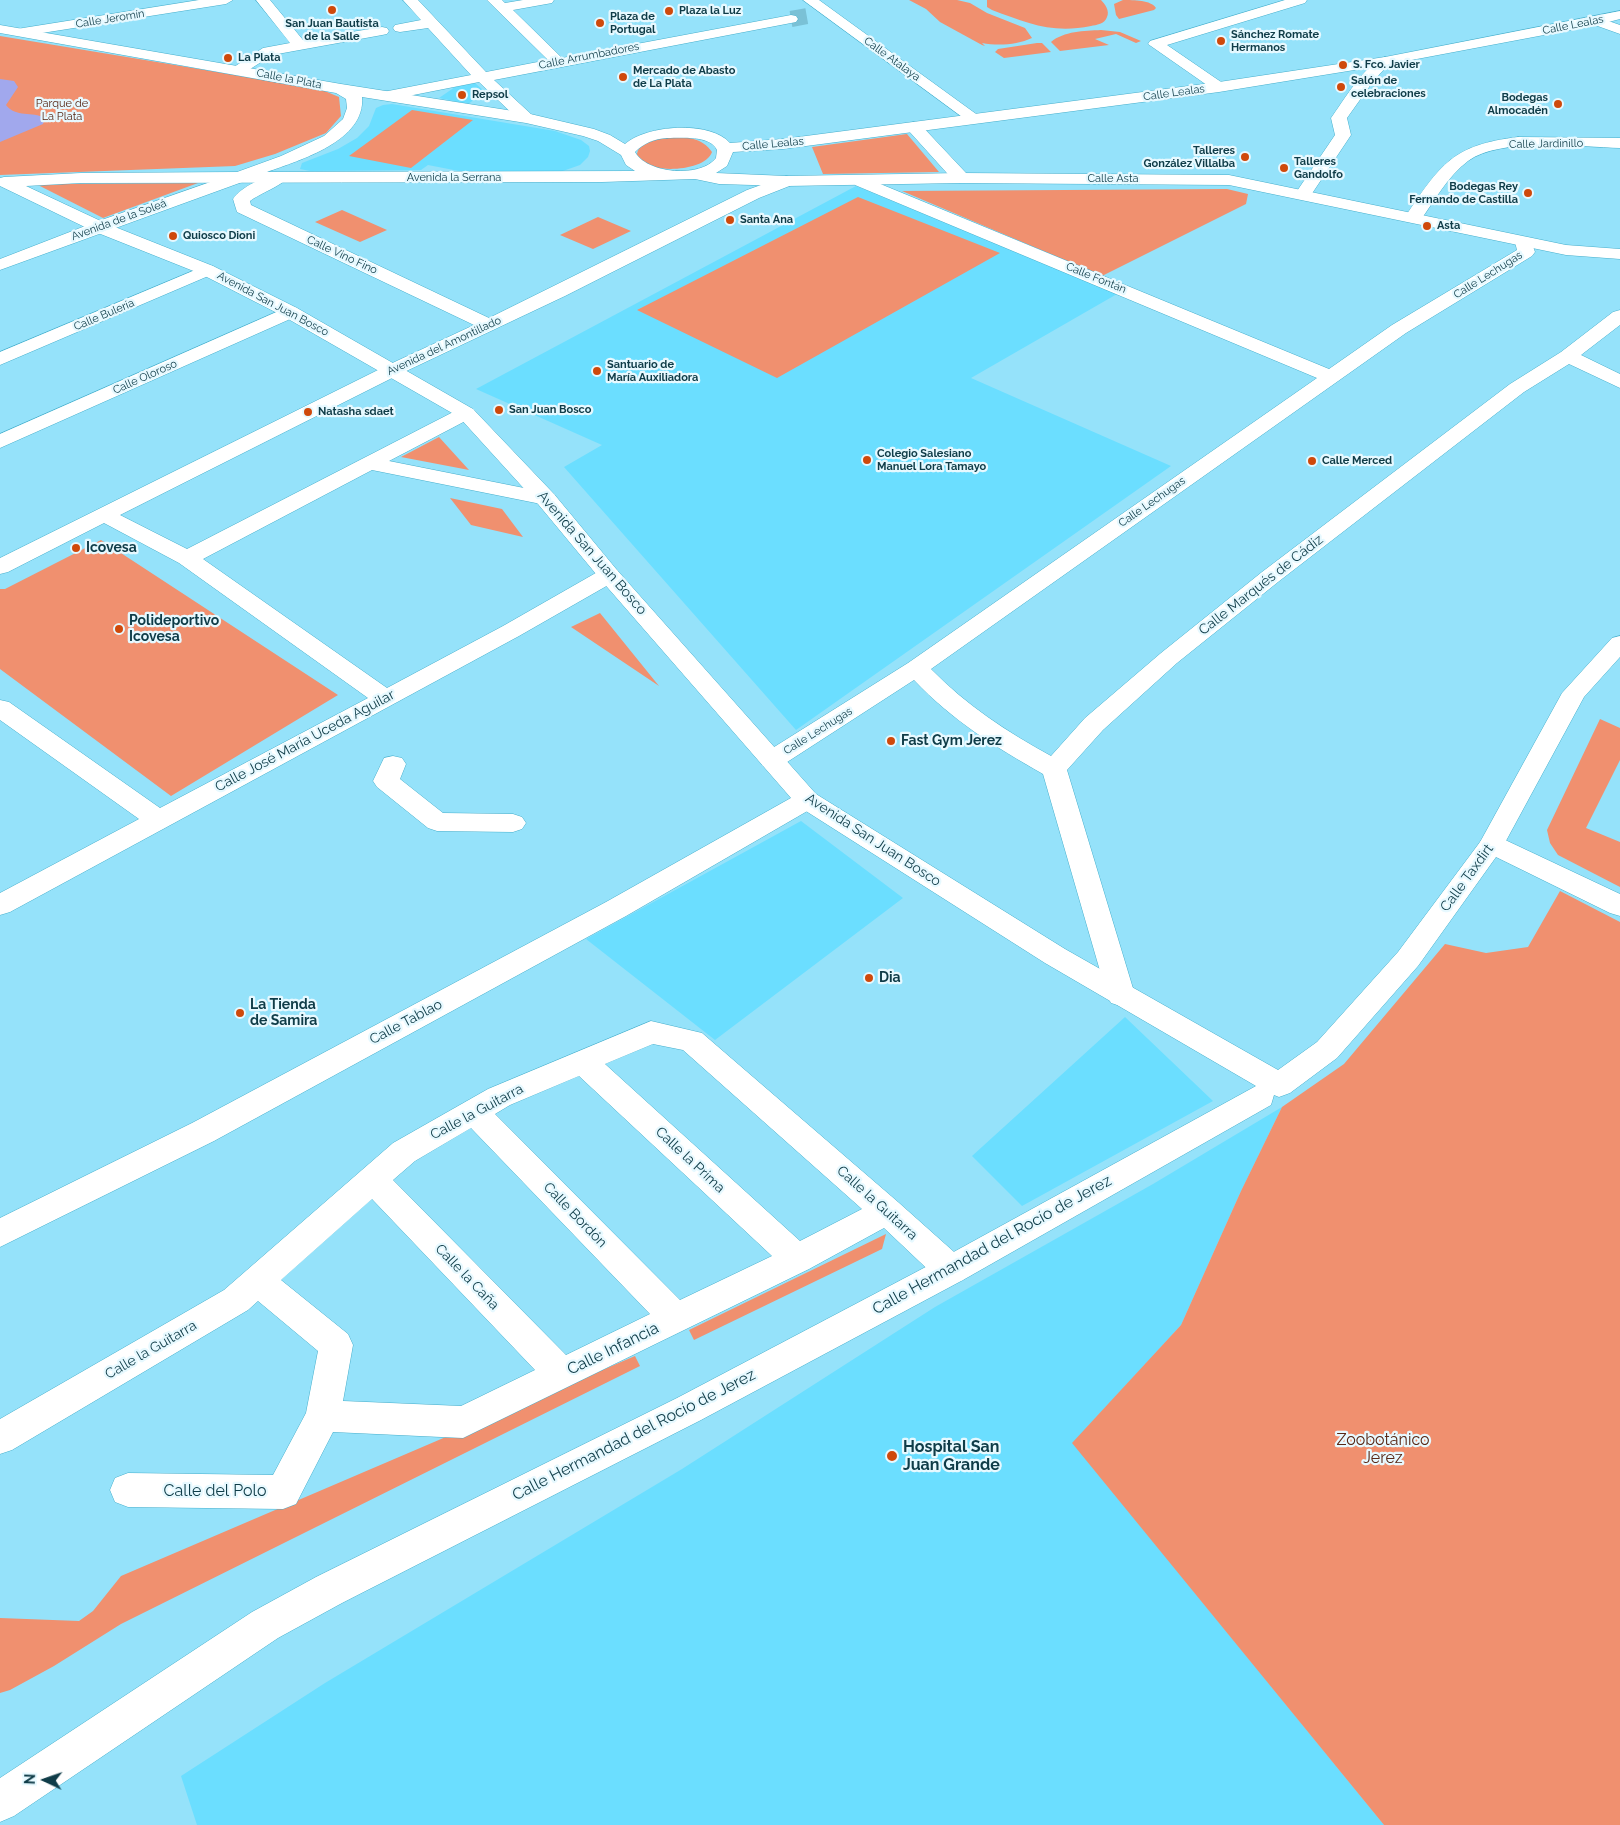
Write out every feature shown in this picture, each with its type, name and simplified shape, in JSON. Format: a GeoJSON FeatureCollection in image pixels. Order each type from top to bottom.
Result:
{"type":"FeatureCollection","features":[{"type":"Feature","properties":{"kind":"street","name":"Calle Jeromín"},"geometry":{"type":"LineString","coordinates":[[9,27],[226,0]]}},
{"type":"Feature","properties":{"kind":"street"},"geometry":{"type":"LineString","coordinates":[[263,0],[299,45]]}},
{"type":"Feature","properties":{"kind":"street"},"geometry":{"type":"LineString","coordinates":[[410,0],[482,77],[526,118]]}},
{"type":"Feature","properties":{"kind":"street"},"geometry":{"type":"LineString","coordinates":[[498,4],[548,0]]}},
{"type":"Feature","properties":{"kind":"street","name":"Calle Atalaya"},"geometry":{"type":"LineString","coordinates":[[810,0],[975,119]]}},
{"type":"Feature","properties":{"kind":"street"},"geometry":{"type":"LineString","coordinates":[[1219,87],[1155,44],[1300,0]]}},
{"type":"Feature","properties":{"kind":"street"},"geometry":{"type":"LineString","coordinates":[[498,4],[558,62]]}},
{"type":"Feature","properties":{"kind":"street"},"geometry":{"type":"LineString","coordinates":[[808,16],[826,12]]}},
{"type":"Feature","properties":{"kind":"street","name":"Calle Lealas"},"geometry":{"type":"LineString","coordinates":[[725,148],[783,144],[1219,87],[1385,61],[1456,46],[1597,22],[1620,15]]}},
{"type":"Feature","properties":{"kind":"street","name":"Calle Arrumbadores"},"geometry":{"type":"LineString","coordinates":[[388,95],[791,19]]}},
{"type":"Feature","properties":{"kind":"street"},"geometry":{"type":"LineString","coordinates":[[1597,22],[1620,30]]}},
{"type":"Feature","properties":{"kind":"street"},"geometry":{"type":"LineString","coordinates":[[400,28],[431,23]]}},
{"type":"Feature","properties":{"kind":"street","name":"Calle la Plata"},"geometry":{"type":"LineString","coordinates":[[9,27],[341,89],[486,111],[567,126],[655,134],[682,133],[707,136],[723,144],[725,148]]}},
{"type":"Feature","properties":{"kind":"street"},"geometry":{"type":"LineString","coordinates":[[239,70],[268,50],[382,31]]}},
{"type":"Feature","properties":{"kind":"street"},"geometry":{"type":"LineString","coordinates":[[1303,194],[1343,135],[1339,118],[1370,77],[1385,61]]}},
{"type":"Feature","properties":{"kind":"street","name":"Avenida la Serrana"},"geometry":{"type":"LineString","coordinates":[[240,177],[287,159],[330,139],[350,121],[355,108],[354,97],[341,89]]}},
{"type":"Feature","properties":{"kind":"street"},"geometry":{"type":"LineString","coordinates":[[486,111],[501,107],[505,98]]}},
{"type":"Feature","properties":{"kind":"street","name":"Calle la Plata"},"geometry":{"type":"LineString","coordinates":[[567,126],[604,138],[627,152],[634,163],[641,168],[669,175]]}},
{"type":"Feature","properties":{"kind":"street"},"geometry":{"type":"LineString","coordinates":[[914,127],[960,178]]}},
{"type":"Feature","properties":{"kind":"street"},"geometry":{"type":"LineString","coordinates":[[627,152],[638,141],[655,134]]}},
{"type":"Feature","properties":{"kind":"street","name":"Calle Jardinillo"},"geometry":{"type":"LineString","coordinates":[[1414,218],[1446,172],[1465,156],[1484,146],[1527,142],[1620,143]]}},
{"type":"Feature","properties":{"kind":"street"},"geometry":{"type":"LineString","coordinates":[[696,174],[721,163],[725,155],[725,148]]}},
{"type":"Feature","properties":{"kind":"street","name":"Calle Asta"},"geometry":{"type":"LineString","coordinates":[[696,174],[719,179],[786,181],[960,178],[1229,180],[1566,250],[1620,254]]}},
{"type":"Feature","properties":{"kind":"street","name":"Avenida la Serrana"},"geometry":{"type":"LineString","coordinates":[[2,182],[81,178],[602,177],[696,174]]}},
{"type":"Feature","properties":{"kind":"street","name":"Avenida de la Soleá"},"geometry":{"type":"LineString","coordinates":[[0,265],[99,227],[240,177]]}},
{"type":"Feature","properties":{"kind":"street","name":"Calle Vino Fino"},"geometry":{"type":"LineString","coordinates":[[279,178],[257,188],[241,199],[242,208],[490,325]]}},
{"type":"Feature","properties":{"kind":"street","name":"Avenida del Amontillado"},"geometry":{"type":"LineString","coordinates":[[0,568],[394,370],[619,262],[753,194],[786,181]]}},
{"type":"Feature","properties":{"kind":"street","name":"Calle Fontán"},"geometry":{"type":"LineString","coordinates":[[861,181],[1330,376]]}},
{"type":"Feature","properties":{"kind":"street","name":"Avenida la Serrana"},"geometry":{"type":"LineString","coordinates":[[2,182],[99,227]]}},
{"type":"Feature","properties":{"kind":"street","name":"Avenida San Juan Bosco"},"geometry":{"type":"LineString","coordinates":[[99,227],[207,270],[290,312],[466,412],[546,499],[807,800],[1121,995],[1269,1091]]}},
{"type":"Feature","properties":{"kind":"street","name":"Calle Lechugas"},"geometry":{"type":"LineString","coordinates":[[772,760],[916,668],[1399,329],[1526,252],[1524,242]]}},
{"type":"Feature","properties":{"kind":"street"},"geometry":{"type":"LineString","coordinates":[[0,250],[38,250]]}},
{"type":"Feature","properties":{"kind":"street","name":"Calle Bulería"},"geometry":{"type":"LineString","coordinates":[[0,359],[207,270]]}},
{"type":"Feature","properties":{"kind":"street","name":"Calle Oloroso"},"geometry":{"type":"LineString","coordinates":[[0,442],[290,312]]}},
{"type":"Feature","properties":{"kind":"street","name":"Calle Marqués de Cádiz"},"geometry":{"type":"LineString","coordinates":[[1054,769],[1094,724],[1170,658],[1270,577],[1516,388],[1568,356],[1620,316]]}},
{"type":"Feature","properties":{"kind":"street"},"geometry":{"type":"LineString","coordinates":[[1568,356],[1620,382]]}},
{"type":"Feature","properties":{"kind":"street"},"geometry":{"type":"LineString","coordinates":[[188,558],[466,412]]}},
{"type":"Feature","properties":{"kind":"street"},"geometry":{"type":"LineString","coordinates":[[368,463],[546,499]]}},
{"type":"Feature","properties":{"kind":"street"},"geometry":{"type":"LineString","coordinates":[[104,515],[188,558],[385,698]]}},
{"type":"Feature","properties":{"kind":"street","name":"Calle José María Uceda Aguilar"},"geometry":{"type":"LineString","coordinates":[[0,905],[157,819],[511,631],[610,575]]}},
{"type":"Feature","properties":{"kind":"street","name":"Calle Taxdirt"},"geometry":{"type":"LineString","coordinates":[[1269,1091],[1327,1050],[1408,959],[1492,844],[1574,694],[1620,643]]}},
{"type":"Feature","properties":{"kind":"street"},"geometry":{"type":"LineString","coordinates":[[916,668],[944,697],[997,738],[1054,769],[1121,995]]}},
{"type":"Feature","properties":{"kind":"street"},"geometry":{"type":"LineString","coordinates":[[0,708],[157,819]]}},
{"type":"Feature","properties":{"kind":"street"},"geometry":{"type":"LineString","coordinates":[[393,764],[386,782],[437,822],[512,823]]}},
{"type":"Feature","properties":{"kind":"street","name":"Calle Tablao"},"geometry":{"type":"LineString","coordinates":[[0,1233],[203,1132],[616,908],[807,800]]}},
{"type":"Feature","properties":{"kind":"street"},"geometry":{"type":"LineString","coordinates":[[1492,844],[1620,906]]}},
{"type":"Feature","properties":{"kind":"street","name":"Calle la Guitarra"},"geometry":{"type":"LineString","coordinates":[[0,1438],[236,1300],[404,1152],[499,1097],[651,1032],[692,1041],[887,1211],[951,1270]]}},
{"type":"Feature","properties":{"kind":"street","name":"Calle la Prima"},"geometry":{"type":"LineString","coordinates":[[582,1061],[797,1259]]}},
{"type":"Feature","properties":{"kind":"street","name":"Calle Hermandad del Rocío de Jerez"},"geometry":{"type":"LineString","coordinates":[[0,1802],[265,1624],[690,1409],[951,1270],[1269,1091]]}},
{"type":"Feature","properties":{"kind":"street","name":"Calle Bordón"},"geometry":{"type":"LineString","coordinates":[[474,1112],[676,1318]]}},
{"type":"Feature","properties":{"kind":"street","name":"Calle la Caña"},"geometry":{"type":"LineString","coordinates":[[373,1180],[562,1374]]}},
{"type":"Feature","properties":{"kind":"street","name":"Calle Infancia"},"geometry":{"type":"LineString","coordinates":[[323,1416],[463,1422],[797,1259],[887,1211]]}},
{"type":"Feature","properties":{"kind":"street","name":"Calle del Polo"},"geometry":{"type":"LineString","coordinates":[[128,1490],[283,1492],[323,1416],[336,1346],[258,1281]]}},
{"type":"Feature","properties":{"kind":"shaded area"},"geometry":{"type":"Polygon","coordinates":[[[0,79],[14,81],[18,87],[6,105],[10,109],[14,112],[45,118],[43,124],[0,142],[0,79]]]}},
{"type":"Feature","properties":{"kind":"shaded area","name":"Repsol"},"geometry":{"type":"Polygon","coordinates":[[[475,83],[485,92],[468,104],[439,98],[455,87],[475,83]]]}},
{"type":"Feature","properties":{"kind":"shaded area"},"geometry":{"type":"Polygon","coordinates":[[[392,104],[555,131],[581,140],[589,146],[590,151],[588,157],[580,165],[560,172],[464,172],[428,165],[421,170],[310,171],[300,169],[302,163],[338,149],[357,138],[369,126],[376,108],[392,104]]]}},
{"type":"Feature","properties":{"kind":"shaded area","name":"Colegio Salesiano Manuel Lora Tamayo"},"geometry":{"type":"Polygon","coordinates":[[[856,186],[1117,294],[971,378],[1171,466],[796,730],[564,467],[602,445],[476,389],[856,186]]]}},
{"type":"Feature","properties":{"kind":"shaded area"},"geometry":{"type":"Polygon","coordinates":[[[801,821],[903,898],[715,1040],[586,939],[801,821]]]}},
{"type":"Feature","properties":{"kind":"shaded area"},"geometry":{"type":"Polygon","coordinates":[[[1125,1017],[1213,1101],[1022,1206],[972,1156],[1125,1017]]]}},
{"type":"Feature","properties":{"kind":"shaded area","name":"Hospital San Juan Grande"},"geometry":{"type":"Polygon","coordinates":[[[1282,1107],[1241,1191],[1181,1325],[1073,1443],[1384,1825],[197,1825],[181,1776],[325,1683],[682,1469],[935,1307],[1153,1184],[1282,1107]]]}},
{"type":"Feature","properties":{"kind":"green space"},"geometry":{"type":"Polygon","coordinates":[[[909,0],[957,0],[970,3],[987,13],[1025,28],[1032,38],[1007,44],[982,43],[985,46],[940,22],[926,9],[909,0]]]}},
{"type":"Feature","properties":{"kind":"green space"},"geometry":{"type":"Polygon","coordinates":[[[987,0],[1101,0],[1107,8],[1108,15],[1100,24],[1077,28],[1052,28],[1028,23],[992,10],[987,7],[987,0]]]}},
{"type":"Feature","properties":{"kind":"green space"},"geometry":{"type":"Polygon","coordinates":[[[1123,0],[1146,2],[1154,5],[1156,8],[1119,19],[1116,15],[1114,4],[1123,0]]]}},
{"type":"Feature","properties":{"kind":"green space"},"geometry":{"type":"Polygon","coordinates":[[[1101,30],[1120,32],[1141,41],[1136,43],[1116,34],[1095,39],[1109,45],[1060,51],[1051,42],[1068,34],[1101,30]]]}},
{"type":"Feature","properties":{"kind":"green space","name":"Parque de La Plata"},"geometry":{"type":"Polygon","coordinates":[[[0,36],[320,89],[339,97],[341,116],[326,133],[275,154],[235,166],[0,175],[0,36]]]}},
{"type":"Feature","properties":{"kind":"green space"},"geometry":{"type":"Polygon","coordinates":[[[1042,43],[1051,52],[1004,58],[995,52],[998,49],[1042,43]]]}},
{"type":"Feature","properties":{"kind":"green space"},"geometry":{"type":"Polygon","coordinates":[[[412,110],[473,120],[411,168],[349,156],[412,110]]]}},
{"type":"Feature","properties":{"kind":"green space"},"geometry":{"type":"Polygon","coordinates":[[[907,134],[939,172],[823,174],[812,147],[907,134]]]}},
{"type":"Feature","properties":{"kind":"green space"},"geometry":{"type":"Polygon","coordinates":[[[666,137],[692,138],[703,143],[712,152],[701,163],[672,169],[653,167],[637,156],[643,144],[666,137]]]}},
{"type":"Feature","properties":{"kind":"green space"},"geometry":{"type":"Polygon","coordinates":[[[198,183],[103,218],[36,184],[198,183]]]}},
{"type":"Feature","properties":{"kind":"green space"},"geometry":{"type":"Polygon","coordinates":[[[1227,189],[1248,194],[1246,204],[1102,276],[902,191],[1227,189]]]}},
{"type":"Feature","properties":{"kind":"green space"},"geometry":{"type":"Polygon","coordinates":[[[858,197],[1000,253],[777,378],[637,310],[858,197]]]}},
{"type":"Feature","properties":{"kind":"green space"},"geometry":{"type":"Polygon","coordinates":[[[342,210],[387,230],[360,242],[315,222],[342,210]]]}},
{"type":"Feature","properties":{"kind":"green space"},"geometry":{"type":"Polygon","coordinates":[[[598,217],[631,231],[593,249],[560,235],[598,217]]]}},
{"type":"Feature","properties":{"kind":"green space"},"geometry":{"type":"Polygon","coordinates":[[[439,437],[469,470],[401,457],[439,437]]]}},
{"type":"Feature","properties":{"kind":"green space"},"geometry":{"type":"Polygon","coordinates":[[[450,498],[502,509],[523,537],[471,525],[450,498]]]}},
{"type":"Feature","properties":{"kind":"green space","name":"Polideportivo Icovesa"},"geometry":{"type":"Polygon","coordinates":[[[101,540],[338,695],[171,796],[0,669],[0,589],[5,589],[101,540]]]}},
{"type":"Feature","properties":{"kind":"green space"},"geometry":{"type":"Polygon","coordinates":[[[600,613],[659,686],[571,627],[600,613]]]}},
{"type":"Feature","properties":{"kind":"green space"},"geometry":{"type":"Polygon","coordinates":[[[1600,719],[1620,728],[1620,760],[1586,828],[1620,842],[1620,887],[1558,855],[1550,843],[1547,830],[1600,719]]]}},
{"type":"Feature","properties":{"kind":"green space","name":"Zoobotánico Jerez"},"geometry":{"type":"Polygon","coordinates":[[[1560,891],[1620,922],[1620,1825],[1384,1825],[1072,1443],[1181,1325],[1241,1191],[1282,1107],[1344,1064],[1445,944],[1486,953],[1528,947],[1560,891]]]}},
{"type":"Feature","properties":{"kind":"green space"},"geometry":{"type":"Polygon","coordinates":[[[886,1234],[882,1249],[694,1340],[689,1330],[886,1234]]]}},
{"type":"Feature","properties":{"kind":"green space"},"geometry":{"type":"Polygon","coordinates":[[[635,1356],[640,1366],[121,1624],[54,1666],[10,1690],[0,1693],[0,1618],[79,1621],[93,1611],[121,1576],[635,1356]]]}},
{"type":"Feature","properties":{"kind":"tunnel"},"geometry":{"type":"LineString","coordinates":[[791,19],[808,16]]}},
{"type":"Feature","properties":{"kind":"place","name":"San Juan Bautista de la Salle"},"geometry":{"type":"Point","coordinates":[332,10]}},
{"type":"Feature","properties":{"kind":"place","name":"Plaza la Luz"},"geometry":{"type":"Point","coordinates":[669,11]}},
{"type":"Feature","properties":{"kind":"place","name":"Plaza de Portugal"},"geometry":{"type":"Point","coordinates":[600,23]}},
{"type":"Feature","properties":{"kind":"place","name":"Sánchez Romate Hermanos"},"geometry":{"type":"Point","coordinates":[1221,41]}},
{"type":"Feature","properties":{"kind":"place","name":"La Plata"},"geometry":{"type":"Point","coordinates":[228,58]}},
{"type":"Feature","properties":{"kind":"place","name":"S. Fco. Javier"},"geometry":{"type":"Point","coordinates":[1343,65]}},
{"type":"Feature","properties":{"kind":"place","name":"Mercado de Abasto de La Plata"},"geometry":{"type":"Point","coordinates":[623,77]}},
{"type":"Feature","properties":{"kind":"place","name":"Salón de celebraciones"},"geometry":{"type":"Point","coordinates":[1341,87]}},
{"type":"Feature","properties":{"kind":"place","name":"Repsol"},"geometry":{"type":"Point","coordinates":[462,95]}},
{"type":"Feature","properties":{"kind":"place","name":"Bodegas Almocadén"},"geometry":{"type":"Point","coordinates":[1558,104]}},
{"type":"Feature","properties":{"kind":"place","name":"Talleres González Villalba"},"geometry":{"type":"Point","coordinates":[1245,157]}},
{"type":"Feature","properties":{"kind":"place","name":"Talleres Gandolfo"},"geometry":{"type":"Point","coordinates":[1284,168]}},
{"type":"Feature","properties":{"kind":"place","name":"Bodegas Rey Fernando de Castilla"},"geometry":{"type":"Point","coordinates":[1528,193]}},
{"type":"Feature","properties":{"kind":"place","name":"Santa Ana"},"geometry":{"type":"Point","coordinates":[730,220]}},
{"type":"Feature","properties":{"kind":"place","name":"Asta"},"geometry":{"type":"Point","coordinates":[1427,226]}},
{"type":"Feature","properties":{"kind":"place","name":"Quiosco Dioni"},"geometry":{"type":"Point","coordinates":[173,236]}},
{"type":"Feature","properties":{"kind":"place","name":"Santuario de María Auxiliadora"},"geometry":{"type":"Point","coordinates":[597,371]}},
{"type":"Feature","properties":{"kind":"place","name":"San Juan Bosco"},"geometry":{"type":"Point","coordinates":[499,410]}},
{"type":"Feature","properties":{"kind":"place","name":"Natasha sdaet"},"geometry":{"type":"Point","coordinates":[308,412]}},
{"type":"Feature","properties":{"kind":"place","name":"Colegio Salesiano Manuel Lora Tamayo"},"geometry":{"type":"Point","coordinates":[867,460]}},
{"type":"Feature","properties":{"kind":"place","name":"Calle Merced"},"geometry":{"type":"Point","coordinates":[1312,461]}},
{"type":"Feature","properties":{"kind":"place","name":"Icovesa"},"geometry":{"type":"Point","coordinates":[76,548]}},
{"type":"Feature","properties":{"kind":"place","name":"Polideportivo Icovesa"},"geometry":{"type":"Point","coordinates":[119,629]}},
{"type":"Feature","properties":{"kind":"place","name":"Fast Gym Jerez"},"geometry":{"type":"Point","coordinates":[891,741]}},
{"type":"Feature","properties":{"kind":"place","name":"Dia"},"geometry":{"type":"Point","coordinates":[869,978]}},
{"type":"Feature","properties":{"kind":"place","name":"La Tienda de Samira"},"geometry":{"type":"Point","coordinates":[240,1013]}},
{"type":"Feature","properties":{"kind":"place","name":"Hospital San Juan Grande"},"geometry":{"type":"Point","coordinates":[892,1456]}}]}
